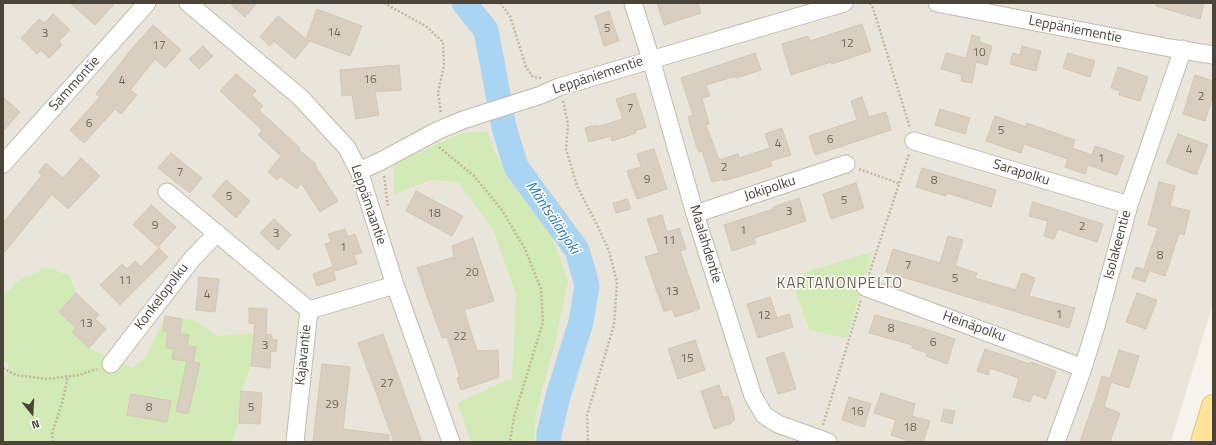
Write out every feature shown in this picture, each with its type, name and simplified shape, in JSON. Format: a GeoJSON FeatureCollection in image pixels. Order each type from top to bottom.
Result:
{"type":"FeatureCollection","features":[{"type":"Feature","properties":{"kind":"main road"},"geometry":{"type":"LineString","coordinates":[[1202,442],[1213,406]]}},
{"type":"Feature","properties":{"kind":"street","name":"Sammontie"},"geometry":{"type":"LineString","coordinates":[[4,160],[147,3]]}},
{"type":"Feature","properties":{"kind":"street","name":"Leppämaantie"},"geometry":{"type":"LineString","coordinates":[[188,3],[300,98],[346,148],[359,171],[395,285],[451,442]]}},
{"type":"Feature","properties":{"kind":"street","name":"Maalahdentie"},"geometry":{"type":"LineString","coordinates":[[633,3],[651,60],[695,214],[751,388],[757,402],[764,415],[778,424],[824,440]]}},
{"type":"Feature","properties":{"kind":"street","name":"Leppäniementie"},"geometry":{"type":"LineString","coordinates":[[359,171],[439,130],[463,120],[541,95],[559,87],[844,3]]}},
{"type":"Feature","properties":{"kind":"street","name":"Leppäniementie"},"geometry":{"type":"LineString","coordinates":[[937,3],[1213,55]]}},
{"type":"Feature","properties":{"kind":"street","name":"Isolakeentie"},"geometry":{"type":"LineString","coordinates":[[1056,442],[1083,368],[1129,205],[1182,50]]}},
{"type":"Feature","properties":{"kind":"street","name":"Sarapolku"},"geometry":{"type":"LineString","coordinates":[[914,141],[1129,205]]}},
{"type":"Feature","properties":{"kind":"street","name":"Jokipolku"},"geometry":{"type":"LineString","coordinates":[[695,214],[846,164]]}},
{"type":"Feature","properties":{"kind":"street"},"geometry":{"type":"LineString","coordinates":[[167,192],[309,310]]}},
{"type":"Feature","properties":{"kind":"street","name":"Konkelopolku"},"geometry":{"type":"LineString","coordinates":[[111,364],[192,259],[217,233]]}},
{"type":"Feature","properties":{"kind":"street","name":"Kajavantie"},"geometry":{"type":"LineString","coordinates":[[295,442],[309,310],[395,285]]}},
{"type":"Feature","properties":{"kind":"street","name":"Heinäpolku"},"geometry":{"type":"LineString","coordinates":[[865,287],[1083,368]]}},
{"type":"Feature","properties":{"kind":"path"},"geometry":{"type":"LineString","coordinates":[[384,3],[427,27],[443,42],[444,65],[438,94],[441,116],[439,147],[474,176],[502,210],[525,249],[542,289],[543,322],[514,417],[510,442]]}},
{"type":"Feature","properties":{"kind":"path"},"geometry":{"type":"LineString","coordinates":[[500,3],[510,16],[526,67],[533,77],[556,80],[559,87],[568,124],[566,149],[577,186],[609,251],[617,282],[614,325],[587,415],[588,442]]}},
{"type":"Feature","properties":{"kind":"path"},"geometry":{"type":"LineString","coordinates":[[824,440],[865,287],[898,183],[914,141],[873,8],[870,3]]}},
{"type":"Feature","properties":{"kind":"path"},"geometry":{"type":"LineString","coordinates":[[846,164],[898,183]]}},
{"type":"Feature","properties":{"kind":"path"},"geometry":{"type":"LineString","coordinates":[[3,368],[16,375],[46,379],[79,375],[111,364]]}},
{"type":"Feature","properties":{"kind":"path"},"geometry":{"type":"LineString","coordinates":[[53,442],[52,434],[62,403],[68,376]]}},
{"type":"Feature","properties":{"kind":"shaded area"},"geometry":{"type":"Polygon","coordinates":[[[3,3],[1213,3],[1213,303],[1171,442],[3,442],[3,3]]]}},
{"type":"Feature","properties":{"kind":"green space"},"geometry":{"type":"Polygon","coordinates":[[[487,131],[494,151],[511,183],[551,235],[568,281],[556,339],[536,412],[534,442],[471,442],[458,403],[512,378],[516,294],[493,229],[458,182],[431,180],[394,194],[394,164],[459,134],[487,131]]]}},
{"type":"Feature","properties":{"kind":"green space"},"geometry":{"type":"Polygon","coordinates":[[[872,252],[847,338],[809,330],[795,289],[805,272],[872,252]]]}},
{"type":"Feature","properties":{"kind":"green space"},"geometry":{"type":"Polygon","coordinates":[[[47,267],[70,276],[76,293],[59,312],[76,328],[89,348],[132,368],[146,357],[165,316],[194,320],[217,336],[254,333],[251,366],[241,391],[239,423],[232,442],[3,442],[3,380],[9,365],[3,360],[3,296],[18,281],[47,267]]]}},
{"type":"Feature","properties":{"kind":"building"},"geometry":{"type":"Polygon","coordinates":[[[70,3],[115,3],[95,25],[70,3]]]}},
{"type":"Feature","properties":{"kind":"building"},"geometry":{"type":"Polygon","coordinates":[[[229,3],[257,3],[245,17],[229,3]]]}},
{"type":"Feature","properties":{"kind":"building"},"geometry":{"type":"Polygon","coordinates":[[[657,3],[698,3],[701,13],[664,25],[657,3]]]}},
{"type":"Feature","properties":{"kind":"building"},"geometry":{"type":"Polygon","coordinates":[[[1156,3],[1204,3],[1200,19],[1156,6],[1156,3]]]}},
{"type":"Feature","properties":{"kind":"building"},"geometry":{"type":"Polygon","coordinates":[[[317,9],[362,26],[350,56],[307,40],[309,42],[295,59],[274,41],[270,46],[260,37],[278,16],[306,39],[317,9]]]}},
{"type":"Feature","properties":{"kind":"building"},"geometry":{"type":"Polygon","coordinates":[[[609,11],[619,41],[604,46],[595,16],[609,11]]]}},
{"type":"Feature","properties":{"kind":"building"},"geometry":{"type":"Polygon","coordinates":[[[53,14],[70,30],[59,41],[62,45],[49,58],[41,50],[37,54],[21,38],[39,19],[44,23],[53,14]]]}},
{"type":"Feature","properties":{"kind":"building"},"geometry":{"type":"Polygon","coordinates":[[[862,24],[871,51],[832,64],[831,62],[791,75],[782,44],[808,36],[810,41],[862,24]]]}},
{"type":"Feature","properties":{"kind":"building"},"geometry":{"type":"Polygon","coordinates":[[[153,25],[181,50],[165,68],[155,59],[130,90],[137,95],[121,114],[115,109],[84,143],[70,130],[100,97],[96,94],[153,25]]]}},
{"type":"Feature","properties":{"kind":"building"},"geometry":{"type":"Polygon","coordinates":[[[972,35],[980,37],[979,42],[992,46],[987,65],[976,62],[972,83],[961,81],[962,75],[941,69],[946,53],[966,58],[972,35]]]}},
{"type":"Feature","properties":{"kind":"building"},"geometry":{"type":"Polygon","coordinates":[[[203,46],[213,56],[199,69],[189,59],[203,46]]]}},
{"type":"Feature","properties":{"kind":"building"},"geometry":{"type":"Polygon","coordinates":[[[1022,46],[1041,51],[1036,71],[1010,64],[1013,53],[1020,55],[1022,46]]]}},
{"type":"Feature","properties":{"kind":"building"},"geometry":{"type":"Polygon","coordinates":[[[755,53],[761,70],[706,85],[710,96],[702,98],[709,124],[706,125],[719,160],[738,154],[739,158],[770,148],[765,134],[782,128],[791,155],[770,161],[772,166],[724,181],[723,179],[712,182],[702,151],[699,152],[696,145],[688,117],[693,115],[681,78],[755,53]]]}},
{"type":"Feature","properties":{"kind":"building"},"geometry":{"type":"Polygon","coordinates":[[[1068,53],[1095,61],[1090,77],[1063,68],[1068,53]]]}},
{"type":"Feature","properties":{"kind":"building"},"geometry":{"type":"Polygon","coordinates":[[[399,65],[401,90],[375,92],[379,115],[356,119],[352,95],[342,96],[340,70],[399,65]]]}},
{"type":"Feature","properties":{"kind":"building"},"geometry":{"type":"Polygon","coordinates":[[[1118,67],[1148,77],[1140,101],[1119,95],[1120,91],[1111,88],[1118,67]]]}},
{"type":"Feature","properties":{"kind":"building"},"geometry":{"type":"Polygon","coordinates":[[[236,74],[256,91],[252,95],[263,106],[259,110],[300,148],[299,150],[316,164],[315,166],[338,201],[320,212],[301,183],[297,189],[280,176],[277,180],[268,172],[281,156],[258,135],[262,130],[220,91],[236,74]]]}},
{"type":"Feature","properties":{"kind":"building"},"geometry":{"type":"Polygon","coordinates":[[[1195,75],[1213,81],[1213,95],[1205,121],[1183,114],[1195,75]]]}},
{"type":"Feature","properties":{"kind":"building"},"geometry":{"type":"Polygon","coordinates":[[[635,93],[646,127],[635,131],[636,133],[612,141],[611,136],[589,142],[585,128],[596,125],[597,127],[623,119],[616,99],[635,93]]]}},
{"type":"Feature","properties":{"kind":"building"},"geometry":{"type":"Polygon","coordinates":[[[3,97],[20,112],[3,131],[3,97]]]}},
{"type":"Feature","properties":{"kind":"building"},"geometry":{"type":"Polygon","coordinates":[[[862,97],[869,117],[886,112],[891,130],[815,155],[809,136],[857,120],[851,101],[862,97]]]}},
{"type":"Feature","properties":{"kind":"building"},"geometry":{"type":"Polygon","coordinates":[[[940,109],[970,118],[965,134],[935,125],[940,109]]]}},
{"type":"Feature","properties":{"kind":"building"},"geometry":{"type":"Polygon","coordinates":[[[995,116],[1026,127],[1027,123],[1075,140],[1072,148],[1092,155],[1095,146],[1124,156],[1117,175],[1088,165],[1085,174],[1065,167],[1068,159],[1024,144],[1021,153],[986,141],[995,116]]]}},
{"type":"Feature","properties":{"kind":"building"},"geometry":{"type":"Polygon","coordinates":[[[1178,134],[1208,145],[1196,175],[1166,163],[1178,134]]]}},
{"type":"Feature","properties":{"kind":"building"},"geometry":{"type":"Polygon","coordinates":[[[654,149],[667,189],[637,199],[627,171],[641,167],[637,154],[654,149]]]}},
{"type":"Feature","properties":{"kind":"building"},"geometry":{"type":"Polygon","coordinates":[[[171,153],[202,178],[190,193],[158,168],[171,153]]]}},
{"type":"Feature","properties":{"kind":"building"},"geometry":{"type":"Polygon","coordinates":[[[81,158],[100,176],[68,209],[52,194],[3,254],[3,223],[42,175],[38,172],[46,163],[63,178],[81,158]]]}},
{"type":"Feature","properties":{"kind":"building"},"geometry":{"type":"Polygon","coordinates":[[[922,168],[996,190],[991,207],[947,193],[946,196],[916,187],[922,168]]]}},
{"type":"Feature","properties":{"kind":"building"},"geometry":{"type":"Polygon","coordinates":[[[226,180],[250,201],[236,218],[212,196],[226,180]]]}},
{"type":"Feature","properties":{"kind":"building"},"geometry":{"type":"Polygon","coordinates":[[[1159,182],[1175,186],[1170,206],[1190,211],[1184,235],[1179,233],[1165,276],[1144,269],[1158,228],[1148,225],[1159,182]]]}},
{"type":"Feature","properties":{"kind":"building"},"geometry":{"type":"Polygon","coordinates":[[[856,183],[864,208],[831,219],[823,194],[856,183]]]}},
{"type":"Feature","properties":{"kind":"building"},"geometry":{"type":"Polygon","coordinates":[[[416,191],[463,216],[452,236],[406,211],[416,191]]]}},
{"type":"Feature","properties":{"kind":"building"},"geometry":{"type":"Polygon","coordinates":[[[799,198],[806,221],[754,238],[756,243],[732,251],[724,225],[773,209],[773,207],[799,198]]]}},
{"type":"Feature","properties":{"kind":"building"},"geometry":{"type":"Polygon","coordinates":[[[627,199],[631,209],[616,213],[613,203],[627,199]]]}},
{"type":"Feature","properties":{"kind":"building"},"geometry":{"type":"Polygon","coordinates":[[[1033,202],[1103,224],[1097,242],[1058,229],[1054,239],[1044,236],[1048,221],[1029,216],[1033,202]]]}},
{"type":"Feature","properties":{"kind":"building"},"geometry":{"type":"Polygon","coordinates":[[[151,205],[176,227],[158,247],[133,225],[151,205]]]}},
{"type":"Feature","properties":{"kind":"building"},"geometry":{"type":"Polygon","coordinates":[[[662,215],[667,232],[679,228],[686,249],[680,251],[700,309],[675,317],[672,309],[664,312],[645,257],[659,253],[647,219],[662,215]]]}},
{"type":"Feature","properties":{"kind":"building"},"geometry":{"type":"Polygon","coordinates":[[[274,219],[291,235],[278,250],[260,233],[274,219]]]}},
{"type":"Feature","properties":{"kind":"building"},"geometry":{"type":"Polygon","coordinates":[[[345,229],[348,237],[355,234],[362,253],[354,255],[357,264],[335,271],[325,244],[331,242],[328,234],[345,229]]]}},
{"type":"Feature","properties":{"kind":"building"},"geometry":{"type":"Polygon","coordinates":[[[948,236],[963,240],[955,266],[977,273],[975,278],[1016,290],[1022,273],[1035,278],[1029,296],[1075,308],[1069,328],[886,272],[893,249],[940,263],[948,236]]]}},
{"type":"Feature","properties":{"kind":"building"},"geometry":{"type":"Polygon","coordinates":[[[473,238],[494,301],[464,310],[477,351],[498,350],[499,377],[461,390],[457,378],[460,377],[447,337],[442,338],[417,268],[454,257],[452,246],[473,238]]]}},
{"type":"Feature","properties":{"kind":"building"},"geometry":{"type":"Polygon","coordinates":[[[159,248],[168,257],[120,305],[100,285],[122,264],[127,269],[135,261],[141,267],[159,248]]]}},
{"type":"Feature","properties":{"kind":"building"},"geometry":{"type":"Polygon","coordinates":[[[332,267],[336,280],[317,286],[313,274],[332,267]]]}},
{"type":"Feature","properties":{"kind":"building"},"geometry":{"type":"Polygon","coordinates":[[[1136,267],[1149,271],[1145,282],[1132,278],[1136,267]]]}},
{"type":"Feature","properties":{"kind":"building"},"geometry":{"type":"Polygon","coordinates":[[[199,277],[219,279],[215,312],[196,310],[199,277]]]}},
{"type":"Feature","properties":{"kind":"building"},"geometry":{"type":"Polygon","coordinates":[[[76,293],[99,315],[95,319],[106,329],[89,348],[72,332],[76,328],[59,312],[76,293]]]}},
{"type":"Feature","properties":{"kind":"building"},"geometry":{"type":"Polygon","coordinates":[[[1137,293],[1157,300],[1146,329],[1126,322],[1137,293]]]}},
{"type":"Feature","properties":{"kind":"building"},"geometry":{"type":"Polygon","coordinates":[[[770,297],[777,318],[789,314],[793,327],[758,338],[747,304],[770,297]]]}},
{"type":"Feature","properties":{"kind":"building"},"geometry":{"type":"Polygon","coordinates":[[[249,308],[267,309],[266,334],[272,335],[272,339],[277,340],[276,352],[271,351],[270,368],[251,366],[255,324],[249,323],[249,308]]]}},
{"type":"Feature","properties":{"kind":"building"},"geometry":{"type":"Polygon","coordinates":[[[875,315],[955,339],[947,364],[926,356],[927,353],[912,348],[913,345],[869,333],[875,315]]]}},
{"type":"Feature","properties":{"kind":"building"},"geometry":{"type":"Polygon","coordinates":[[[165,316],[182,319],[180,334],[189,335],[187,346],[196,347],[193,362],[200,363],[188,414],[176,411],[187,361],[172,359],[174,349],[166,348],[168,332],[163,331],[165,316]]]}},
{"type":"Feature","properties":{"kind":"building"},"geometry":{"type":"Polygon","coordinates":[[[383,334],[422,442],[394,442],[358,343],[383,334]]]}},
{"type":"Feature","properties":{"kind":"building"},"geometry":{"type":"Polygon","coordinates":[[[695,340],[705,370],[678,379],[668,349],[695,340]]]}},
{"type":"Feature","properties":{"kind":"building"},"geometry":{"type":"Polygon","coordinates":[[[985,349],[1056,371],[1046,399],[1033,394],[1030,402],[1013,397],[1019,378],[990,368],[988,375],[977,371],[985,349]]]}},
{"type":"Feature","properties":{"kind":"building"},"geometry":{"type":"Polygon","coordinates":[[[1119,350],[1139,356],[1129,388],[1111,382],[1104,407],[1120,413],[1110,442],[1080,442],[1094,404],[1102,376],[1110,378],[1119,350]]]}},
{"type":"Feature","properties":{"kind":"building"},"geometry":{"type":"Polygon","coordinates":[[[784,352],[796,389],[778,394],[766,358],[784,352]]]}},
{"type":"Feature","properties":{"kind":"building"},"geometry":{"type":"Polygon","coordinates":[[[322,364],[350,367],[343,429],[389,435],[389,442],[313,442],[322,364]]]}},
{"type":"Feature","properties":{"kind":"building"},"geometry":{"type":"Polygon","coordinates":[[[719,385],[723,397],[728,396],[735,420],[732,421],[732,423],[714,429],[701,391],[719,385]]]}},
{"type":"Feature","properties":{"kind":"building"},"geometry":{"type":"Polygon","coordinates":[[[241,391],[262,393],[260,424],[239,423],[241,391]]]}},
{"type":"Feature","properties":{"kind":"building"},"geometry":{"type":"Polygon","coordinates":[[[881,393],[915,404],[912,416],[930,421],[923,442],[912,442],[891,435],[896,420],[874,413],[881,393]]]}},
{"type":"Feature","properties":{"kind":"building"},"geometry":{"type":"Polygon","coordinates":[[[131,394],[171,401],[167,422],[127,415],[131,394]]]}},
{"type":"Feature","properties":{"kind":"building"},"geometry":{"type":"Polygon","coordinates":[[[849,397],[871,404],[864,427],[842,420],[849,397]]]}},
{"type":"Feature","properties":{"kind":"building"},"geometry":{"type":"Polygon","coordinates":[[[944,409],[955,411],[952,424],[941,421],[944,409]]]}},
{"type":"Feature","properties":{"kind":"waterway","name":"Mäntsälänjoki"},"geometry":{"type":"LineString","coordinates":[[464,3],[486,30],[504,127],[516,167],[577,250],[587,285],[581,322],[558,396],[549,434],[549,442]]}},
{"type":"Feature","properties":{"kind":"district","name":"KARTANONPELTO"},"geometry":{"type":"Point","coordinates":[840,284]}}]}
